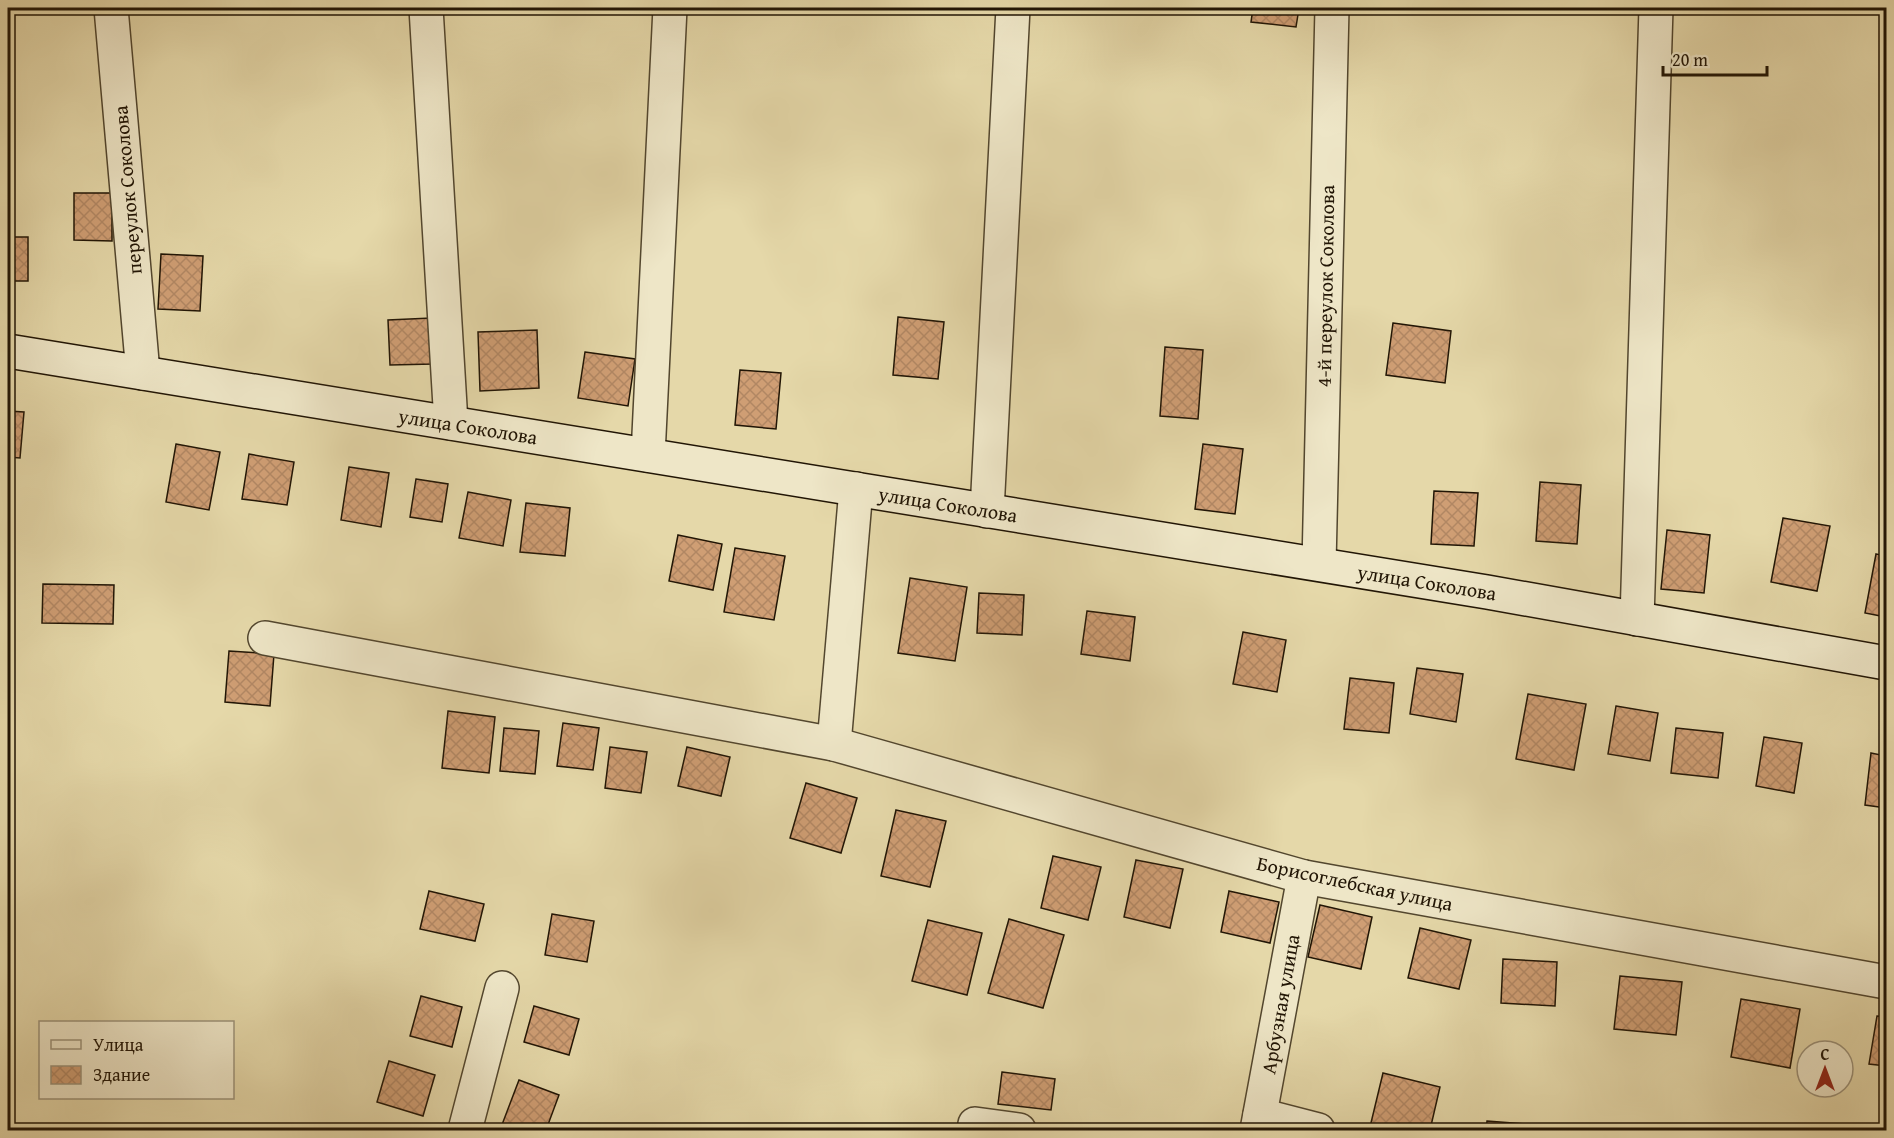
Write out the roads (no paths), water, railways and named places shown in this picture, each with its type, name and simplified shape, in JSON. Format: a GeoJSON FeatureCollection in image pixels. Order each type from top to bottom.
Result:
{"type":"FeatureCollection","features":[{"type":"Feature","properties":{"kind":"street","name":"переулок Соколова"},"geometry":{"type":"LineString","coordinates":[[111,8],[143,373]]}},
{"type":"Feature","properties":{"kind":"street"},"geometry":{"type":"LineString","coordinates":[[426,8],[451,423]]}},
{"type":"Feature","properties":{"kind":"street"},"geometry":{"type":"LineString","coordinates":[[648,455],[670,8]]}},
{"type":"Feature","properties":{"kind":"street"},"geometry":{"type":"LineString","coordinates":[[987,511],[1013,8]]}},
{"type":"Feature","properties":{"kind":"street","name":"4-й переулок Соколова"},"geometry":{"type":"LineString","coordinates":[[1319,564],[1332,8]]}},
{"type":"Feature","properties":{"kind":"street"},"geometry":{"type":"LineString","coordinates":[[1637,619],[1656,8]]}},
{"type":"Feature","properties":{"kind":"street","name":"улица Соколова"},"geometry":{"type":"LineString","coordinates":[[8,351],[1319,564],[1887,663]]}},
{"type":"Feature","properties":{"kind":"street"},"geometry":{"type":"LineString","coordinates":[[834,744],[856,489]]}},
{"type":"Feature","properties":{"kind":"street","name":"Борисоглебская улица"},"geometry":{"type":"LineString","coordinates":[[265,638],[834,744],[1304,877],[1887,982]]}},
{"type":"Feature","properties":{"kind":"street","name":"Арбузная улица"},"geometry":{"type":"LineString","coordinates":[[1259,1123],[1304,877]]}},
{"type":"Feature","properties":{"kind":"street"},"geometry":{"type":"LineString","coordinates":[[465,1131],[502,988]]}},
{"type":"Feature","properties":{"kind":"street"},"geometry":{"type":"LineString","coordinates":[[1259,1123],[1318,1131]]}},
{"type":"Feature","properties":{"kind":"street"},"geometry":{"type":"LineString","coordinates":[[974,1131],[975,1124],[1019,1131]]}}]}
